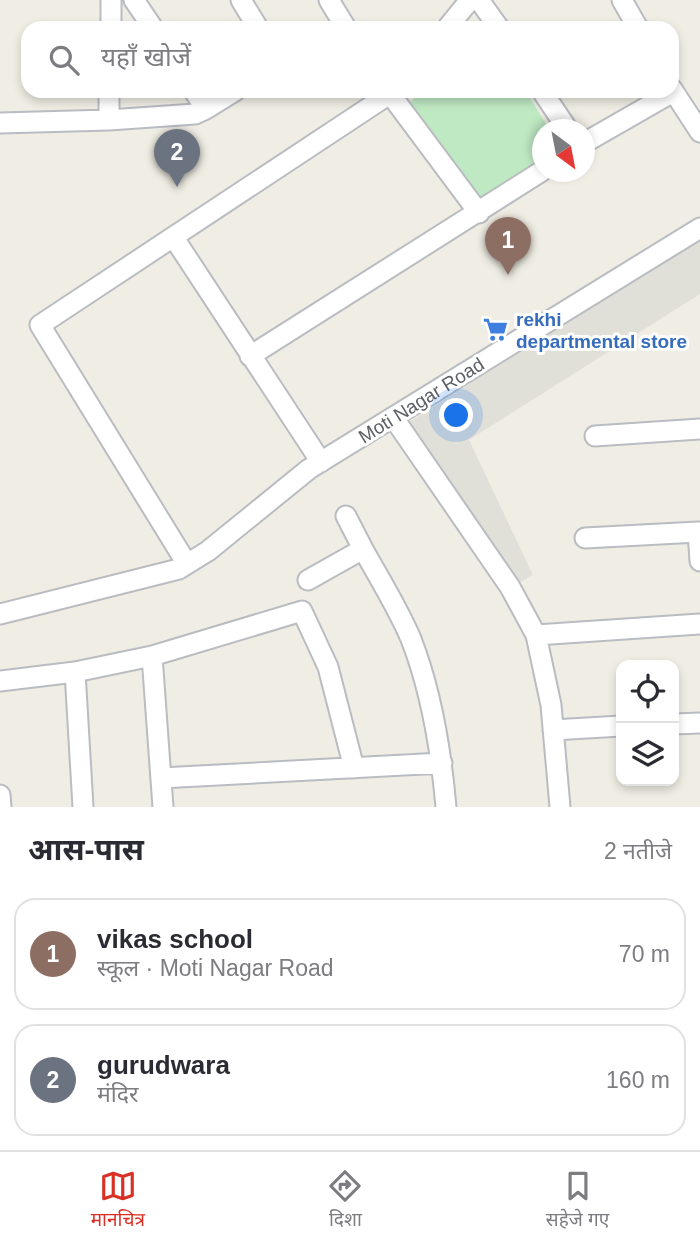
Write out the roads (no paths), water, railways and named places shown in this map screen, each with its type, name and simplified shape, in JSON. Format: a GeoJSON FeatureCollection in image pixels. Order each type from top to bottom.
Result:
{"type":"FeatureCollection","features":[{"type":"Feature","properties":{"kind":"street"},"geometry":{"type":"LineString","coordinates":[[111,0],[111,21]]}},
{"type":"Feature","properties":{"kind":"street"},"geometry":{"type":"LineString","coordinates":[[134,0],[148,21]]}},
{"type":"Feature","properties":{"kind":"street"},"geometry":{"type":"LineString","coordinates":[[241,0],[254,21]]}},
{"type":"Feature","properties":{"kind":"street"},"geometry":{"type":"LineString","coordinates":[[329,0],[342,21]]}},
{"type":"Feature","properties":{"kind":"street"},"geometry":{"type":"LineString","coordinates":[[453,21],[470,0]]}},
{"type":"Feature","properties":{"kind":"street"},"geometry":{"type":"LineString","coordinates":[[479,0],[494,21]]}},
{"type":"Feature","properties":{"kind":"street"},"geometry":{"type":"LineString","coordinates":[[109,98],[109,120]]}},
{"type":"Feature","properties":{"kind":"street"},"geometry":{"type":"LineString","coordinates":[[198,98],[206,110]]}},
{"type":"Feature","properties":{"kind":"street"},"geometry":{"type":"LineString","coordinates":[[0,123],[195,114],[224,98]]}},
{"type":"Feature","properties":{"kind":"street"},"geometry":{"type":"LineString","coordinates":[[187,564],[40,325],[382,98]]}},
{"type":"Feature","properties":{"kind":"street"},"geometry":{"type":"LineString","coordinates":[[395,98],[479,213]]}},
{"type":"Feature","properties":{"kind":"street"},"geometry":{"type":"LineString","coordinates":[[547,98],[561,119]]}},
{"type":"Feature","properties":{"kind":"street"},"geometry":{"type":"LineString","coordinates":[[595,136],[660,98]]}},
{"type":"Feature","properties":{"kind":"street"},"geometry":{"type":"LineString","coordinates":[[678,98],[700,132]]}},
{"type":"Feature","properties":{"kind":"street"},"geometry":{"type":"LineString","coordinates":[[250,356],[532,178]]}},
{"type":"Feature","properties":{"kind":"street","name":"Moti Nagar Road"},"geometry":{"type":"LineString","coordinates":[[0,614],[179,569],[208,551],[320,462],[700,228]]}},
{"type":"Feature","properties":{"kind":"street"},"geometry":{"type":"LineString","coordinates":[[174,238],[320,462]]}},
{"type":"Feature","properties":{"kind":"street"},"geometry":{"type":"LineString","coordinates":[[393,417],[510,587],[536,635],[551,705],[560,807]]}},
{"type":"Feature","properties":{"kind":"street"},"geometry":{"type":"LineString","coordinates":[[595,436],[700,429]]}},
{"type":"Feature","properties":{"kind":"street"},"geometry":{"type":"LineString","coordinates":[[346,516],[410,639],[432,708],[442,763],[446,807]]}},
{"type":"Feature","properties":{"kind":"street"},"geometry":{"type":"LineString","coordinates":[[585,538],[699,532],[700,561]]}},
{"type":"Feature","properties":{"kind":"street"},"geometry":{"type":"LineString","coordinates":[[308,580],[363,548]]}},
{"type":"Feature","properties":{"kind":"street"},"geometry":{"type":"LineString","coordinates":[[0,681],[75,672],[152,656],[302,611],[328,667],[355,768]]}},
{"type":"Feature","properties":{"kind":"street"},"geometry":{"type":"LineString","coordinates":[[536,635],[700,624]]}},
{"type":"Feature","properties":{"kind":"street"},"geometry":{"type":"LineString","coordinates":[[152,656],[163,807]]}},
{"type":"Feature","properties":{"kind":"street"},"geometry":{"type":"LineString","coordinates":[[75,672],[83,807]]}},
{"type":"Feature","properties":{"kind":"street"},"geometry":{"type":"LineString","coordinates":[[679,724],[700,723]]}},
{"type":"Feature","properties":{"kind":"street"},"geometry":{"type":"LineString","coordinates":[[553,730],[616,726]]}},
{"type":"Feature","properties":{"kind":"street"},"geometry":{"type":"LineString","coordinates":[[160,778],[442,763]]}},
{"type":"Feature","properties":{"kind":"street"},"geometry":{"type":"LineString","coordinates":[[0,795],[1,807]]}},
{"type":"Feature","properties":{"kind":"place","name":"gurudwara"},"geometry":{"type":"Point","coordinates":[177,187]}},
{"type":"Feature","properties":{"kind":"place","name":"vikas school"},"geometry":{"type":"Point","coordinates":[508,275]}},
{"type":"Feature","properties":{"kind":"place","name":"rekhi departmental store"},"geometry":{"type":"Point","coordinates":[496,330]}}]}
